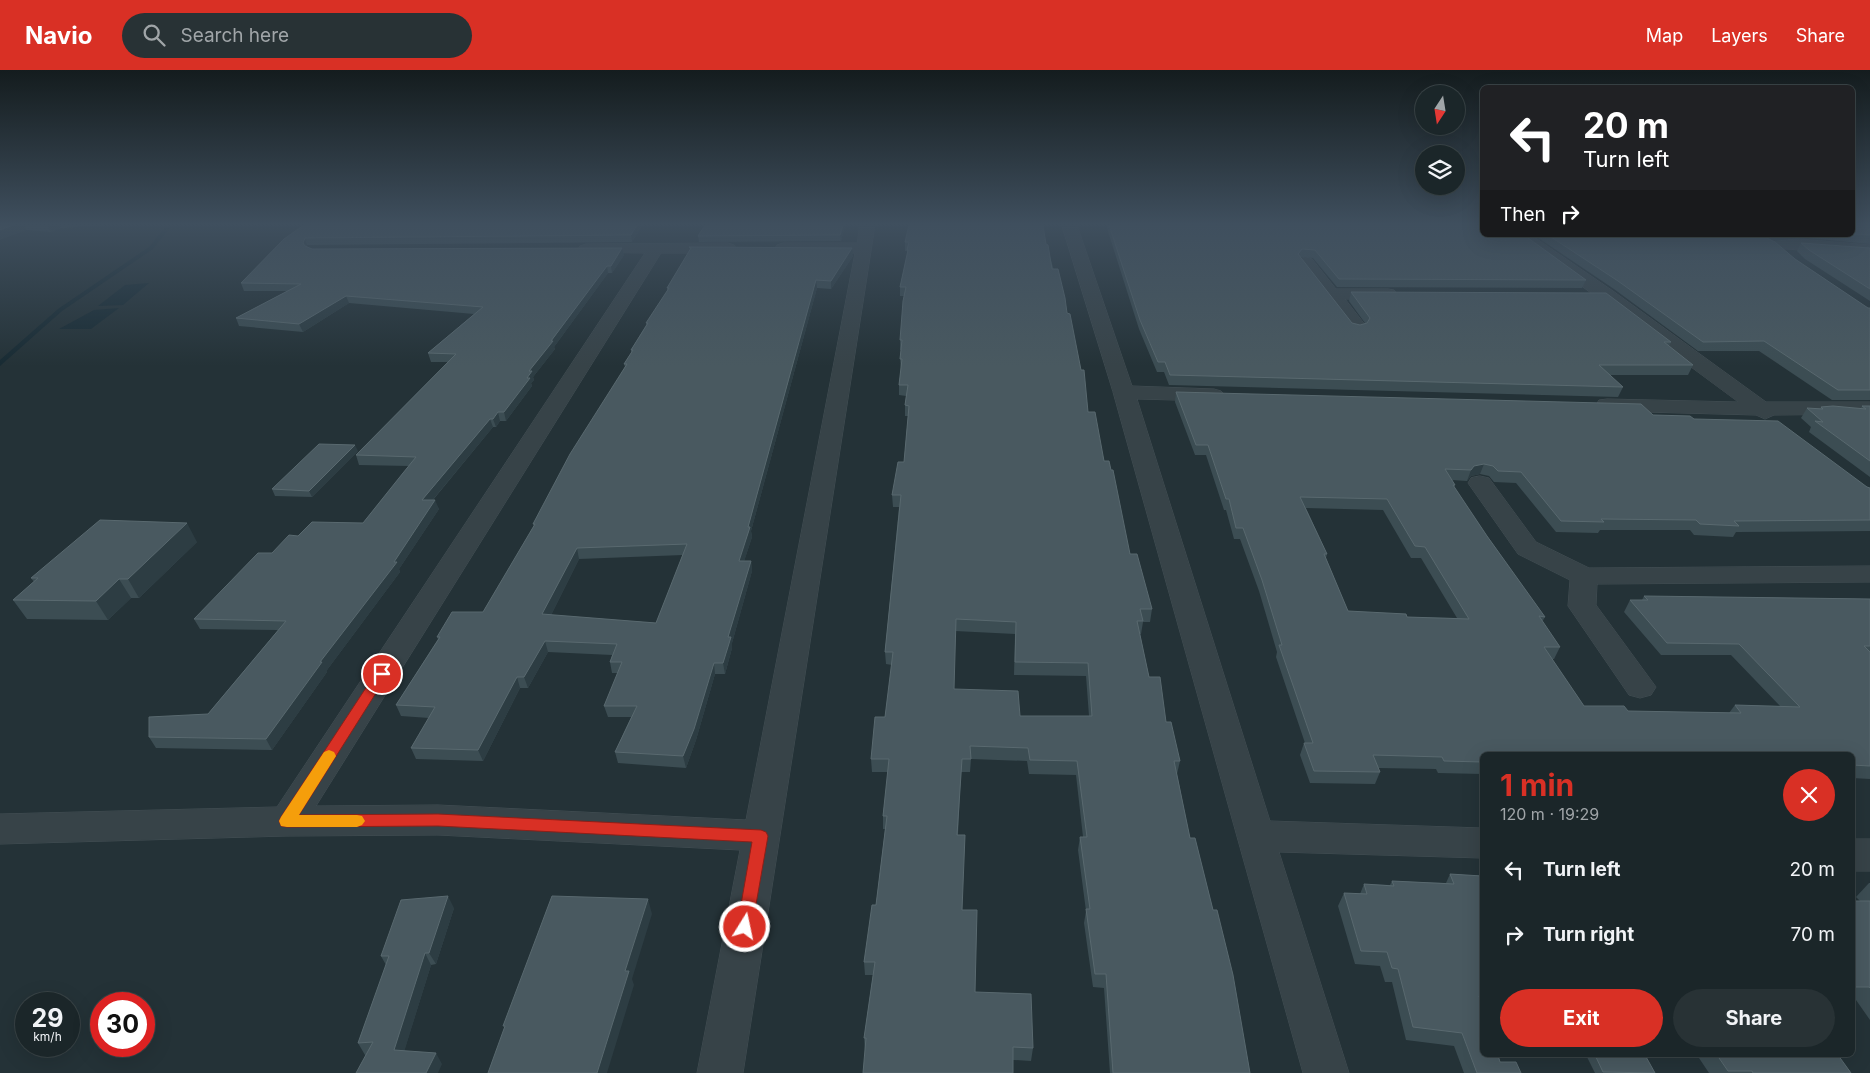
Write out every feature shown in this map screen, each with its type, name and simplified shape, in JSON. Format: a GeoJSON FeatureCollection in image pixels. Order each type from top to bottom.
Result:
{"type":"FeatureCollection","features":[{"type":"Feature","properties":{"kind":"street"},"geometry":{"type":"LineString","coordinates":[[287,821],[641,272]]}},
{"type":"Feature","properties":{"kind":"street"},"geometry":{"type":"LineString","coordinates":[[720,1073],[860,272]]}},
{"type":"Feature","properties":{"kind":"street"},"geometry":{"type":"LineString","coordinates":[[1084,272],[1124,392],[1326,1073]]}},
{"type":"Feature","properties":{"kind":"street"},"geometry":{"type":"LineString","coordinates":[[1314,272],[1357,326]]}},
{"type":"Feature","properties":{"kind":"street"},"geometry":{"type":"LineString","coordinates":[[1574,272],[1792,433]]}},
{"type":"Feature","properties":{"kind":"street"},"geometry":{"type":"LineString","coordinates":[[1331,294],[1400,294]]}},
{"type":"Feature","properties":{"kind":"street"},"geometry":{"type":"LineString","coordinates":[[1577,295],[1607,295]]}},
{"type":"Feature","properties":{"kind":"street"},"geometry":{"type":"LineString","coordinates":[[1124,392],[1233,395]]}},
{"type":"Feature","properties":{"kind":"street"},"geometry":{"type":"LineString","coordinates":[[1592,405],[1761,409],[1870,408]]}},
{"type":"Feature","properties":{"kind":"street"},"geometry":{"type":"LineString","coordinates":[[1480,483],[1527,548],[1584,576],[1870,574]]}},
{"type":"Feature","properties":{"kind":"street"},"geometry":{"type":"LineString","coordinates":[[1584,576],[1582,606],[1640,687]]}},
{"type":"Feature","properties":{"kind":"street"},"geometry":{"type":"LineString","coordinates":[[0,829],[287,821],[438,820],[761,836]]}},
{"type":"Feature","properties":{"kind":"street"},"geometry":{"type":"LineString","coordinates":[[1256,836],[1480,843]]}},
{"type":"Feature","properties":{"kind":"street"},"geometry":{"type":"LineString","coordinates":[[1855,855],[1870,855]]}},
{"type":"Feature","properties":{"kind":"water"},"geometry":{"type":"Polygon","coordinates":[[[149,283],[123,305],[98,306],[125,285],[149,283]]]}},
{"type":"Feature","properties":{"kind":"water"},"geometry":{"type":"Polygon","coordinates":[[[119,308],[91,329],[59,329],[94,310],[119,308]]]}},
{"type":"Feature","properties":{"kind":"building"},"geometry":{"type":"Polygon","coordinates":[[[252,272],[603,272],[529,371],[532,371],[527,378],[530,378],[504,412],[498,412],[493,419],[490,419],[422,500],[435,500],[394,562],[397,562],[320,662],[322,662],[266,739],[149,737],[149,717],[208,714],[286,621],[194,619],[258,553],[272,553],[289,535],[298,536],[312,522],[363,523],[416,457],[356,455],[456,354],[428,353],[483,307],[346,296],[299,324],[236,318],[301,284],[241,283],[252,272]]]}},
{"type":"Feature","properties":{"kind":"building"},"geometry":{"type":"Polygon","coordinates":[[[677,272],[837,272],[831,281],[816,280],[748,527],[750,527],[739,561],[751,561],[728,637],[731,637],[723,663],[714,663],[694,729],[683,756],[615,752],[637,706],[604,706],[622,662],[610,662],[617,644],[545,641],[524,677],[517,677],[478,750],[411,748],[435,707],[396,705],[440,637],[437,637],[452,612],[483,612],[535,524],[533,524],[570,454],[627,364],[624,364],[648,323],[646,323],[669,288],[667,288],[677,272]],[[687,544],[577,548],[542,614],[656,623],[687,544]]]}},
{"type":"Feature","properties":{"kind":"building"},"geometry":{"type":"Polygon","coordinates":[[[903,272],[1059,272],[1067,313],[1070,314],[1081,370],[1084,370],[1088,412],[1095,412],[1104,461],[1109,461],[1111,470],[1113,470],[1130,554],[1137,554],[1152,609],[1140,609],[1143,621],[1137,621],[1149,677],[1160,677],[1166,722],[1171,722],[1180,761],[1174,761],[1190,838],[1195,838],[1213,910],[1217,910],[1233,975],[1250,1073],[1113,1073],[1106,974],[1095,974],[1086,909],[1090,909],[1080,837],[1087,837],[1077,761],[1030,760],[1028,748],[970,746],[971,759],[962,759],[957,835],[965,835],[962,910],[977,910],[975,992],[1031,994],[1033,1048],[1013,1047],[1013,1073],[863,1073],[866,1038],[864,1038],[875,962],[864,962],[872,905],[876,905],[887,816],[883,816],[889,759],[871,759],[875,717],[885,717],[893,652],[885,652],[901,495],[892,495],[898,462],[904,462],[909,406],[905,405],[908,385],[899,385],[902,359],[900,359],[902,340],[900,340],[906,287],[900,287],[903,272]],[[956,619],[954,689],[1018,691],[1020,716],[1092,716],[1088,663],[1015,662],[1016,622],[956,619]]]}},
{"type":"Feature","properties":{"kind":"building"},"geometry":{"type":"Polygon","coordinates":[[[1124,272],[1312,272],[1352,323],[1360,325],[1367,323],[1370,318],[1351,292],[1606,293],[1671,342],[1664,342],[1693,365],[1599,365],[1623,387],[1170,375],[1165,362],[1158,362],[1140,320],[1124,272]]]}},
{"type":"Feature","properties":{"kind":"building"},"geometry":{"type":"Polygon","coordinates":[[[1333,272],[1575,272],[1586,280],[1339,279],[1333,272]]]}},
{"type":"Feature","properties":{"kind":"building"},"geometry":{"type":"Polygon","coordinates":[[[1604,272],[1814,272],[1870,308],[1870,390],[1838,390],[1764,341],[1703,342],[1604,272]]]}},
{"type":"Feature","properties":{"kind":"building"},"geometry":{"type":"Polygon","coordinates":[[[1843,272],[1870,272],[1870,289],[1843,272]]]}},
{"type":"Feature","properties":{"kind":"building"},"geometry":{"type":"Polygon","coordinates":[[[1176,392],[1641,404],[1653,415],[1690,416],[1694,419],[1778,421],[1870,488],[1870,520],[1734,521],[1739,526],[1700,524],[1696,520],[1601,519],[1604,522],[1561,521],[1521,472],[1498,471],[1493,466],[1484,464],[1474,466],[1471,470],[1445,469],[1455,485],[1453,485],[1487,536],[1545,617],[1539,616],[1560,647],[1544,647],[1584,706],[1624,706],[1628,711],[1741,713],[1735,705],[1800,707],[1739,644],[1667,643],[1630,600],[1648,600],[1644,596],[1870,599],[1870,646],[1864,646],[1870,652],[1870,766],[1855,765],[1855,752],[1480,752],[1480,762],[1444,761],[1442,757],[1373,755],[1380,772],[1314,771],[1304,743],[1313,743],[1279,645],[1282,645],[1262,580],[1243,528],[1236,528],[1229,499],[1226,499],[1208,445],[1196,445],[1176,392]],[[1300,497],[1327,554],[1324,554],[1348,611],[1406,614],[1407,617],[1469,619],[1425,547],[1415,546],[1387,499],[1300,497]]]}},
{"type":"Feature","properties":{"kind":"building"},"geometry":{"type":"Polygon","coordinates":[[[1833,406],[1866,409],[1862,406],[1870,406],[1870,461],[1815,421],[1823,422],[1807,408],[1823,409],[1821,407],[1833,406]]]}},
{"type":"Feature","properties":{"kind":"building"},"geometry":{"type":"Polygon","coordinates":[[[319,444],[355,445],[309,491],[272,489],[319,444]]]}},
{"type":"Feature","properties":{"kind":"building"},"geometry":{"type":"Polygon","coordinates":[[[100,520],[187,523],[128,579],[119,579],[96,601],[13,600],[38,578],[31,578],[100,520]]]}},
{"type":"Feature","properties":{"kind":"building"},"geometry":{"type":"Polygon","coordinates":[[[1450,874],[1480,876],[1480,1057],[1499,1057],[1500,1062],[1516,1062],[1521,1073],[1477,1073],[1462,1033],[1413,1027],[1398,969],[1392,968],[1387,952],[1361,951],[1344,893],[1367,894],[1364,884],[1394,886],[1392,881],[1454,884],[1450,874]]]}},
{"type":"Feature","properties":{"kind":"building"},"geometry":{"type":"Polygon","coordinates":[[[448,896],[429,953],[425,953],[394,1050],[436,1053],[426,1073],[356,1073],[373,1042],[358,1043],[389,956],[381,956],[401,900],[448,896]]]}},
{"type":"Feature","properties":{"kind":"building"},"geometry":{"type":"Polygon","coordinates":[[[552,896],[648,899],[625,971],[629,971],[597,1073],[488,1073],[505,1026],[503,1026],[552,896]]]}},
{"type":"Feature","properties":{"kind":"building"},"geometry":{"type":"Polygon","coordinates":[[[1855,901],[1870,901],[1869,987],[1855,987],[1855,901]]]}},
{"type":"Feature","properties":{"kind":"building"},"geometry":{"type":"Polygon","coordinates":[[[1596,1057],[1646,1057],[1655,1073],[1603,1072],[1596,1057]]]}},
{"type":"Feature","properties":{"kind":"building"},"geometry":{"type":"Polygon","coordinates":[[[1718,1057],[1839,1057],[1851,1073],[1753,1073],[1752,1071],[1728,1071],[1718,1057]]]}},
{"type":"Feature","properties":{"kind":"waterway"},"geometry":{"type":"LineString","coordinates":[[0,364],[60,310],[116,272]]}},
{"type":"Feature","properties":{"kind":"slow traffic"},"geometry":{"type":"LineString","coordinates":[[329,756],[287,821],[357,821]]}},
{"type":"Feature","properties":{"kind":"route"},"geometry":{"type":"LineString","coordinates":[[382,674],[287,821],[438,820],[761,836],[745,927]]}}]}
